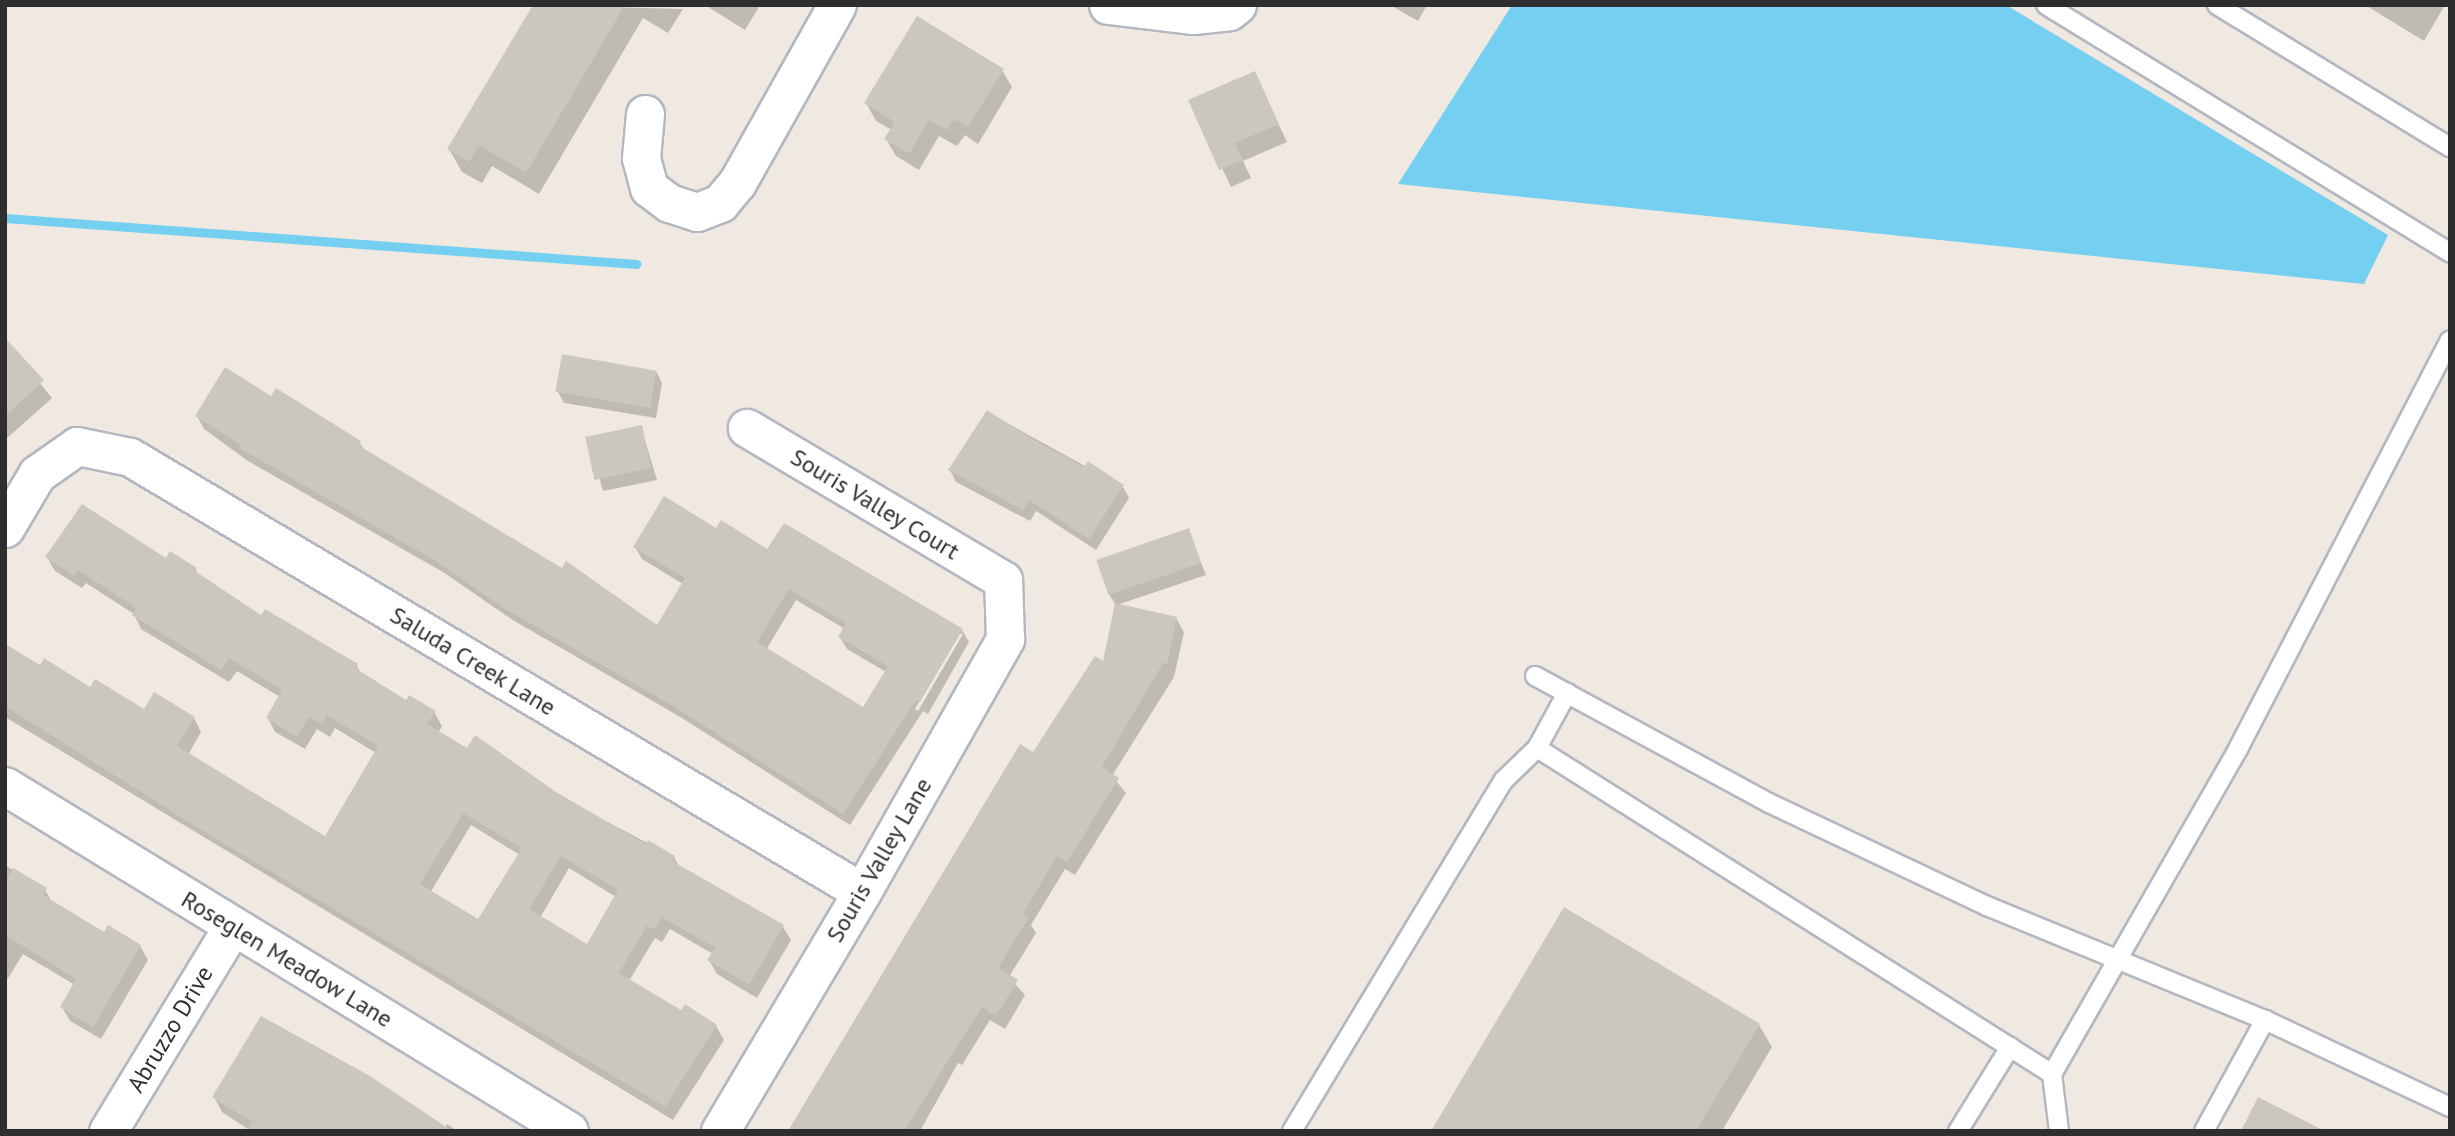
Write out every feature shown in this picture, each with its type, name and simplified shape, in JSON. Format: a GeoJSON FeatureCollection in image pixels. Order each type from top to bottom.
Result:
{"type":"FeatureCollection","features":[{"type":"Feature","properties":{"kind":"street"},"geometry":{"type":"LineString","coordinates":[[645,114],[641,158],[649,188],[669,203],[697,212],[720,203],[737,183],[795,74],[836,5]]}},
{"type":"Feature","properties":{"kind":"street"},"geometry":{"type":"LineString","coordinates":[[1108,5],[1193,15],[1229,11],[1237,5]]}},
{"type":"Feature","properties":{"kind":"street","name":"Souris Valley Court"},"geometry":{"type":"LineString","coordinates":[[747,428],[1003,580]]}},
{"type":"Feature","properties":{"kind":"street","name":"Saluda Creek Lane"},"geometry":{"type":"LineString","coordinates":[[5,527],[37,474],[77,446],[130,457],[863,892]]}},
{"type":"Feature","properties":{"kind":"street","name":"Souris Valley Lane"},"geometry":{"type":"LineString","coordinates":[[719,1131],[863,892],[1005,639],[1003,580]]}},
{"type":"Feature","properties":{"kind":"street","name":"Roseglen Meadow Lane"},"geometry":{"type":"LineString","coordinates":[[5,786],[569,1131]]}},
{"type":"Feature","properties":{"kind":"street","name":"Abruzzo Drive"},"geometry":{"type":"LineString","coordinates":[[108,1131],[232,927]]}},
{"type":"Feature","properties":{"kind":"lane"},"geometry":{"type":"LineString","coordinates":[[2046,5],[2450,253]]}},
{"type":"Feature","properties":{"kind":"lane"},"geometry":{"type":"LineString","coordinates":[[2217,5],[2450,147]]}},
{"type":"Feature","properties":{"kind":"lane"},"geometry":{"type":"LineString","coordinates":[[2059,1131],[2052,1073],[2239,747],[2450,340]]}},
{"type":"Feature","properties":{"kind":"lane"},"geometry":{"type":"LineString","coordinates":[[1535,676],[1769,803],[1987,906],[2265,1020],[2450,1107]]}},
{"type":"Feature","properties":{"kind":"lane"},"geometry":{"type":"LineString","coordinates":[[1292,1131],[1504,780],[1537,748],[1567,693]]}},
{"type":"Feature","properties":{"kind":"lane"},"geometry":{"type":"LineString","coordinates":[[1537,748],[2052,1073]]}},
{"type":"Feature","properties":{"kind":"lane"},"geometry":{"type":"LineString","coordinates":[[2204,1131],[2265,1020]]}},
{"type":"Feature","properties":{"kind":"lane"},"geometry":{"type":"LineString","coordinates":[[1958,1131],[2010,1047]]}},
{"type":"Feature","properties":{"kind":"water"},"geometry":{"type":"Polygon","coordinates":[[[1512,5],[2006,5],[2388,235],[2364,284],[1398,184],[1512,5]]]}},
{"type":"Feature","properties":{"kind":"building"},"geometry":{"type":"Polygon","coordinates":[[[533,5],[625,5],[526,173],[479,145],[469,162],[447,149],[533,5]]]}},
{"type":"Feature","properties":{"kind":"building"},"geometry":{"type":"Polygon","coordinates":[[[917,16],[1004,69],[968,127],[954,119],[947,130],[929,120],[909,154],[884,139],[895,122],[864,103],[917,16]]]}},
{"type":"Feature","properties":{"kind":"building"},"geometry":{"type":"Polygon","coordinates":[[[1255,71],[1279,124],[1235,143],[1243,160],[1219,170],[1188,100],[1255,71]]]}},
{"type":"Feature","properties":{"kind":"building"},"geometry":{"type":"Polygon","coordinates":[[[5,338],[44,380],[5,416],[5,338]]]}},
{"type":"Feature","properties":{"kind":"building"},"geometry":{"type":"Polygon","coordinates":[[[562,354],[657,371],[650,408],[555,391],[562,354]]]}},
{"type":"Feature","properties":{"kind":"building"},"geometry":{"type":"Polygon","coordinates":[[[225,367],[271,396],[276,388],[361,441],[358,445],[562,568],[566,561],[657,625],[685,578],[633,547],[664,496],[716,528],[721,520],[767,549],[784,523],[963,629],[920,702],[916,700],[843,814],[673,706],[502,607],[434,560],[239,448],[241,445],[195,416],[225,367]],[[789,589],[757,642],[863,707],[888,666],[838,637],[846,623],[789,589]]]}},
{"type":"Feature","properties":{"kind":"building"},"geometry":{"type":"Polygon","coordinates":[[[987,410],[1032,439],[1084,467],[1088,461],[1124,485],[1089,539],[1029,500],[1023,510],[948,470],[987,410]]]}},
{"type":"Feature","properties":{"kind":"building"},"geometry":{"type":"Polygon","coordinates":[[[642,425],[651,468],[594,480],[585,437],[642,425]]]}},
{"type":"Feature","properties":{"kind":"building"},"geometry":{"type":"Polygon","coordinates":[[[82,504],[166,558],[170,551],[261,615],[265,609],[358,664],[355,668],[406,700],[409,695],[436,711],[427,724],[467,748],[475,735],[556,792],[646,844],[648,840],[675,856],[672,861],[784,925],[749,985],[707,960],[715,948],[662,917],[654,930],[647,925],[619,973],[681,1010],[685,1004],[717,1025],[665,1107],[198,828],[5,706],[5,644],[40,665],[44,658],[90,687],[95,679],[144,709],[154,692],[195,717],[177,746],[325,836],[378,746],[327,715],[322,724],[309,717],[297,737],[266,718],[282,690],[229,658],[221,670],[132,615],[136,608],[78,570],[74,576],[45,557],[82,504]],[[463,813],[420,884],[478,919],[522,848],[463,813]],[[561,856],[529,909],[587,944],[618,890],[561,856]]]}},
{"type":"Feature","properties":{"kind":"building"},"geometry":{"type":"Polygon","coordinates":[[[1189,528],[1201,563],[1108,595],[1096,560],[1189,528]]]}},
{"type":"Feature","properties":{"kind":"building"},"geometry":{"type":"Polygon","coordinates":[[[1115,603],[1177,617],[1167,664],[1163,663],[1102,767],[1119,778],[1067,862],[1057,856],[1023,914],[1029,917],[998,968],[1018,980],[996,1016],[982,1007],[904,1131],[788,1131],[1020,744],[1033,752],[1095,656],[1103,661],[1115,603]]]}},
{"type":"Feature","properties":{"kind":"building"},"geometry":{"type":"Polygon","coordinates":[[[13,868],[47,888],[43,895],[104,932],[108,925],[141,945],[93,1027],[60,1007],[76,979],[5,935],[5,881],[13,868]]]}},
{"type":"Feature","properties":{"kind":"building"},"geometry":{"type":"Polygon","coordinates":[[[1564,907],[1760,1024],[1696,1131],[1431,1131],[1564,907]]]}},
{"type":"Feature","properties":{"kind":"building"},"geometry":{"type":"Polygon","coordinates":[[[261,1016],[370,1076],[452,1131],[246,1131],[252,1122],[212,1097],[261,1016]]]}},
{"type":"Feature","properties":{"kind":"building"},"geometry":{"type":"Polygon","coordinates":[[[2258,1097],[2325,1131],[2241,1131],[2258,1097]]]}},
{"type":"Feature","properties":{"kind":"waterway"},"geometry":{"type":"LineString","coordinates":[[5,218],[636,264]]}}]}
